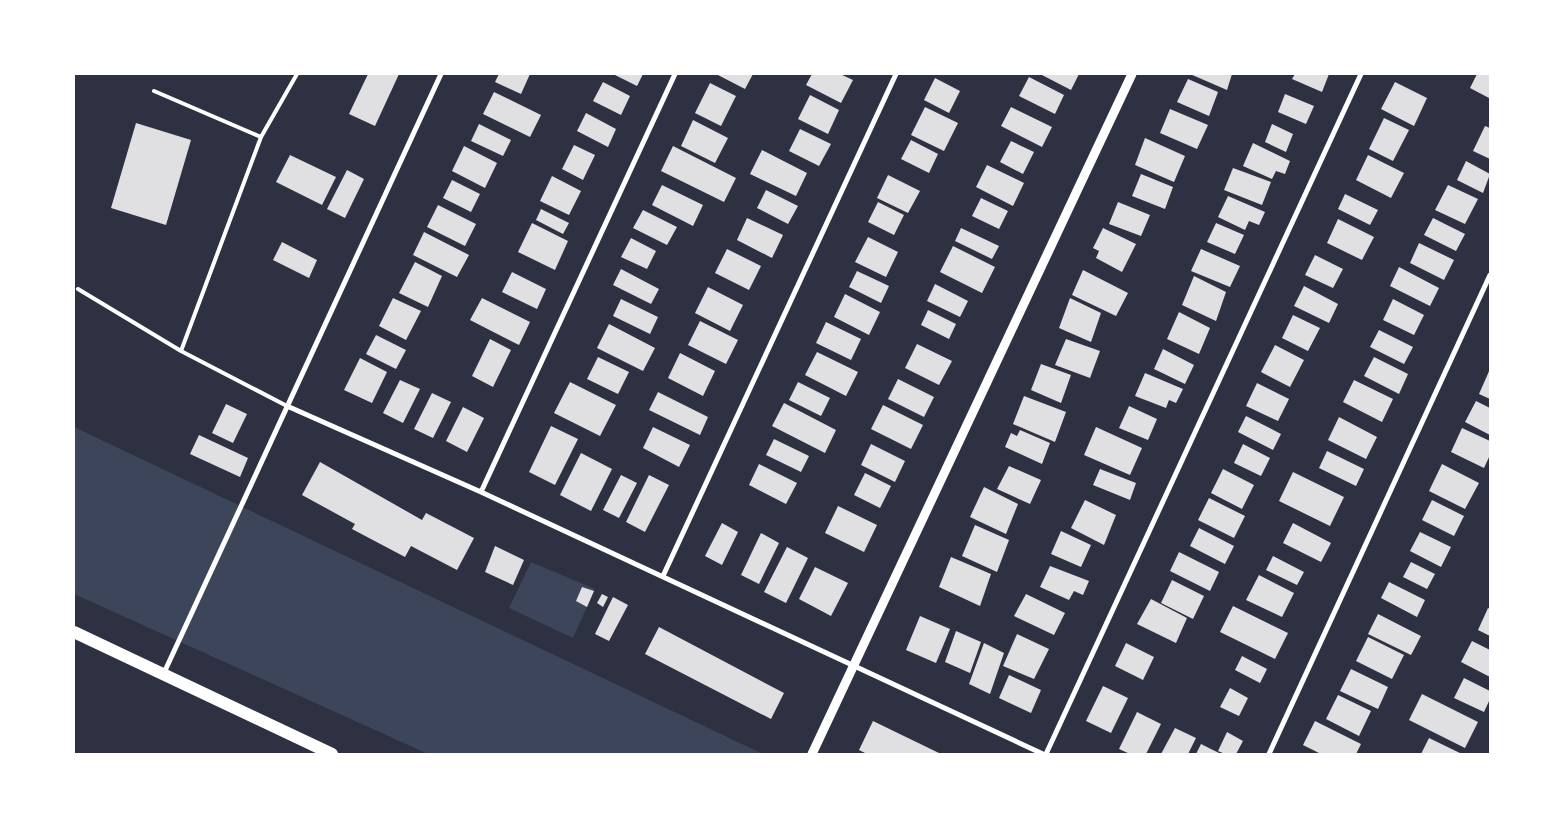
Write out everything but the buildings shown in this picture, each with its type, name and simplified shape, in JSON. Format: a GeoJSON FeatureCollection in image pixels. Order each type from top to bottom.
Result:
{"type":"FeatureCollection","features":[{"type":"Feature","properties":{"kind":"main road"},"geometry":{"type":"LineString","coordinates":[[74,632],[332,754]]}},
{"type":"Feature","properties":{"kind":"street"},"geometry":{"type":"LineString","coordinates":[[164,675],[246,492],[441,74]]}},
{"type":"Feature","properties":{"kind":"street"},"geometry":{"type":"LineString","coordinates":[[481,492],[675,74]]}},
{"type":"Feature","properties":{"kind":"street"},"geometry":{"type":"LineString","coordinates":[[663,576],[896,74]]}},
{"type":"Feature","properties":{"kind":"street"},"geometry":{"type":"LineString","coordinates":[[812,754],[1132,74]]}},
{"type":"Feature","properties":{"kind":"street"},"geometry":{"type":"LineString","coordinates":[[287,406],[481,492],[1044,754],[1362,74]]}},
{"type":"Feature","properties":{"kind":"street"},"geometry":{"type":"LineString","coordinates":[[1269,754],[1490,275]]}},
{"type":"Feature","properties":{"kind":"lane"},"geometry":{"type":"LineString","coordinates":[[181,351],[261,137],[297,74]]}},
{"type":"Feature","properties":{"kind":"lane"},"geometry":{"type":"LineString","coordinates":[[154,91],[261,137]]}},
{"type":"Feature","properties":{"kind":"lane"},"geometry":{"type":"LineString","coordinates":[[78,289],[181,351],[287,406]]}},
{"type":"Feature","properties":{"kind":"shaded area"},"geometry":{"type":"Polygon","coordinates":[[[74,427],[763,754],[428,754],[74,594],[74,427]]]}},
{"type":"Feature","properties":{"kind":"shaded area"},"geometry":{"type":"Polygon","coordinates":[[[531,562],[595,589],[573,638],[509,608],[531,562]]]}}]}
